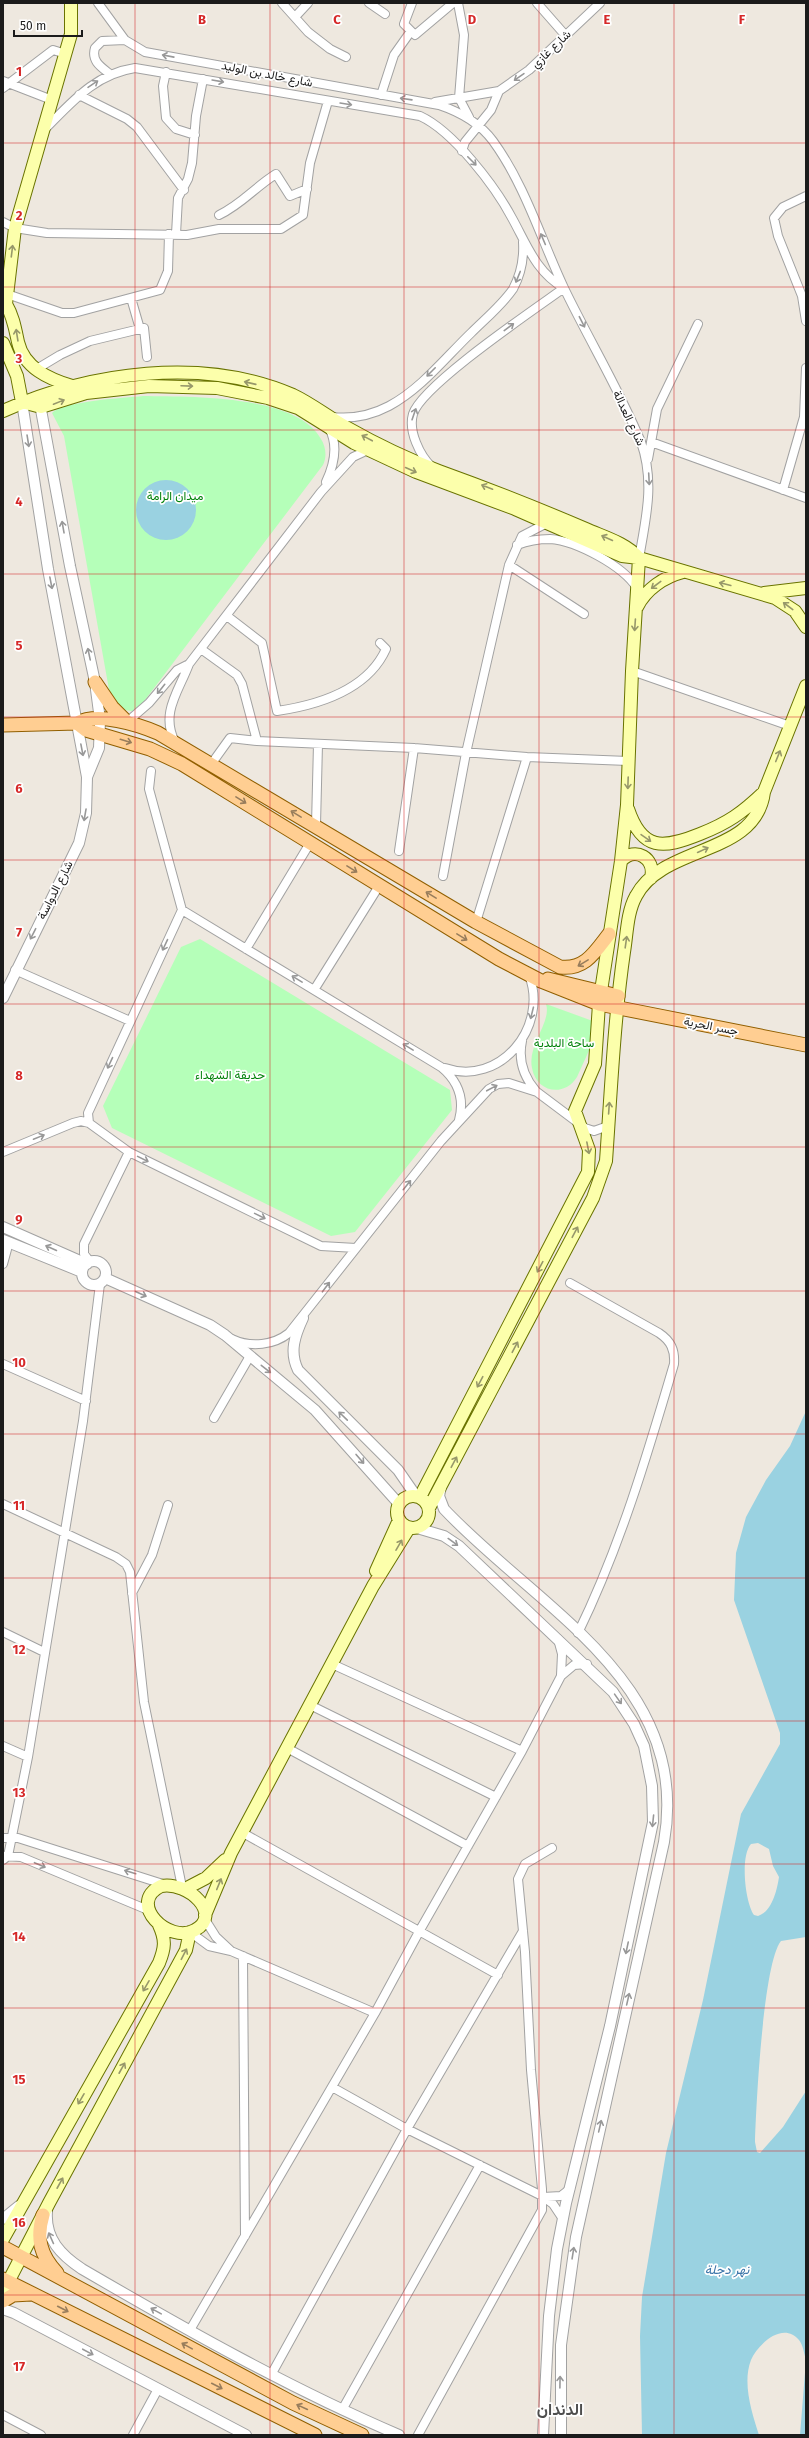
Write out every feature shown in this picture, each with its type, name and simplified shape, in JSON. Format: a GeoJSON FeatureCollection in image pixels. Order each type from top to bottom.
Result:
{"type":"FeatureCollection","features":[{"type":"Feature","properties":{"kind":"main road"},"geometry":{"type":"LineString","coordinates":[[71,3],[71,34],[15,228],[5,302],[14,323],[20,348],[36,370],[53,380],[72,386]]}},
{"type":"Feature","properties":{"kind":"main road"},"geometry":{"type":"LineString","coordinates":[[3,343],[15,370],[22,402]]}},
{"type":"Feature","properties":{"kind":"main road"},"geometry":{"type":"LineString","coordinates":[[40,402],[72,386],[131,375],[171,373],[211,376],[282,391],[385,447],[440,471],[509,496],[555,515],[624,546],[639,558]]}},
{"type":"Feature","properties":{"kind":"main road"},"geometry":{"type":"LineString","coordinates":[[3,411],[22,402],[40,402],[116,388],[149,386],[200,387],[251,394],[285,403],[309,414],[368,450],[416,472],[547,523],[622,556],[639,558],[763,594],[785,604],[795,611],[806,627]]}},
{"type":"Feature","properties":{"kind":"main road"},"geometry":{"type":"LineString","coordinates":[[418,1497],[585,1178],[589,1164],[589,1150],[577,1122],[576,1106],[591,1077],[595,1064],[599,1004],[621,861],[627,805],[632,671],[639,558]]}},
{"type":"Feature","properties":{"kind":"main road"},"geometry":{"type":"LineString","coordinates":[[636,608],[644,596],[656,585],[669,577],[684,572]]}},
{"type":"Feature","properties":{"kind":"main road"},"geometry":{"type":"LineString","coordinates":[[763,594],[806,588]]}},
{"type":"Feature","properties":{"kind":"main road"},"geometry":{"type":"LineString","coordinates":[[95,682],[109,703],[126,722]]}},
{"type":"Feature","properties":{"kind":"main road"},"geometry":{"type":"LineString","coordinates":[[159,1925],[176,1932],[190,1932],[197,1929],[231,1853],[243,1833],[373,1586],[413,1528],[427,1521],[429,1508],[597,1191],[606,1161],[617,1002],[632,905],[639,890],[651,878],[673,864],[744,830],[756,817],[764,792],[806,686]]}},
{"type":"Feature","properties":{"kind":"main road"},"geometry":{"type":"LineString","coordinates":[[3,725],[77,723],[84,720],[100,720],[126,722],[148,728],[212,763],[476,922],[554,965],[566,968],[578,966],[589,960],[609,934]]}},
{"type":"Feature","properties":{"kind":"main road"},"geometry":{"type":"LineString","coordinates":[[77,723],[84,729],[101,733],[169,757],[379,886],[541,982],[599,1004],[617,1002]]}},
{"type":"Feature","properties":{"kind":"main road"},"geometry":{"type":"LineString","coordinates":[[627,805],[636,828],[641,834],[654,843],[670,845],[726,823],[742,813],[764,792]]}},
{"type":"Feature","properties":{"kind":"main road"},"geometry":{"type":"LineString","coordinates":[[621,861],[625,857],[635,853],[646,857],[652,866],[651,878]]}},
{"type":"Feature","properties":{"kind":"main road"},"geometry":{"type":"LineString","coordinates":[[541,982],[553,979],[601,991],[617,1002]]}},
{"type":"Feature","properties":{"kind":"main road","name":"جسر الحرية"},"geometry":{"type":"LineString","coordinates":[[617,1002],[806,1045]]}},
{"type":"Feature","properties":{"kind":"main road"},"geometry":{"type":"LineString","coordinates":[[373,1586],[374,1575],[399,1520],[397,1512],[399,1504],[408,1497],[418,1497],[426,1502],[429,1508]]}},
{"type":"Feature","properties":{"kind":"main road"},"geometry":{"type":"LineString","coordinates":[[399,1520],[413,1528]]}},
{"type":"Feature","properties":{"kind":"main road"},"geometry":{"type":"LineString","coordinates":[[183,1888],[206,1878],[231,1853]]}},
{"type":"Feature","properties":{"kind":"main road"},"geometry":{"type":"LineString","coordinates":[[3,2239],[159,1963],[165,1949],[164,1936],[159,1925],[148,1910],[148,1899],[150,1894],[155,1889],[167,1885],[183,1888],[198,1899],[204,1916]]}},
{"type":"Feature","properties":{"kind":"main road"},"geometry":{"type":"LineString","coordinates":[[190,1932],[186,1950],[5,2284],[38,2296],[315,2435]]}},
{"type":"Feature","properties":{"kind":"main road"},"geometry":{"type":"LineString","coordinates":[[43,2215],[39,2239],[42,2253],[49,2264],[70,2282]]}},
{"type":"Feature","properties":{"kind":"main road"},"geometry":{"type":"LineString","coordinates":[[3,2247],[244,2377],[362,2435]]}},
{"type":"Feature","properties":{"kind":"main road"},"geometry":{"type":"LineString","coordinates":[[3,2302],[13,2295],[23,2293],[38,2296]]}},
{"type":"Feature","properties":{"kind":"street","name":"شارع خالد بن الوليد"},"geometry":{"type":"LineString","coordinates":[[98,3],[125,40],[138,49],[153,54],[381,96],[428,103],[457,111],[480,126]]}},
{"type":"Feature","properties":{"kind":"street"},"geometry":{"type":"LineString","coordinates":[[282,3],[308,32],[330,49],[346,57]]}},
{"type":"Feature","properties":{"kind":"street"},"geometry":{"type":"LineString","coordinates":[[295,16],[308,3]]}},
{"type":"Feature","properties":{"kind":"street"},"geometry":{"type":"LineString","coordinates":[[369,3],[385,14]]}},
{"type":"Feature","properties":{"kind":"street"},"geometry":{"type":"LineString","coordinates":[[412,3],[404,24],[415,35],[453,3]]}},
{"type":"Feature","properties":{"kind":"street"},"geometry":{"type":"LineString","coordinates":[[458,3],[464,35],[459,98],[469,118]]}},
{"type":"Feature","properties":{"kind":"street"},"geometry":{"type":"LineString","coordinates":[[537,3],[566,36]]}},
{"type":"Feature","properties":{"kind":"street","name":"شارع غازي"},"geometry":{"type":"LineString","coordinates":[[428,103],[499,91],[529,70],[600,3]]}},
{"type":"Feature","properties":{"kind":"street"},"geometry":{"type":"LineString","coordinates":[[381,96],[394,55],[411,31]]}},
{"type":"Feature","properties":{"kind":"street"},"geometry":{"type":"LineString","coordinates":[[110,74],[96,62],[94,57],[95,48],[102,41],[125,40]]}},
{"type":"Feature","properties":{"kind":"street"},"geometry":{"type":"LineString","coordinates":[[5,84],[53,50],[66,54]]}},
{"type":"Feature","properties":{"kind":"street"},"geometry":{"type":"LineString","coordinates":[[44,130],[79,94],[110,74],[135,68],[166,72],[420,116],[432,122],[462,151],[496,191],[541,270],[564,288],[482,348],[419,403],[412,421],[417,441],[426,460],[440,471]]}},
{"type":"Feature","properties":{"kind":"street"},"geometry":{"type":"LineString","coordinates":[[166,72],[163,86],[166,118],[176,129],[195,135]]}},
{"type":"Feature","properties":{"kind":"street"},"geometry":{"type":"LineString","coordinates":[[5,302],[62,313],[74,313],[160,290],[165,282],[178,198],[184,190],[192,163],[203,79]]}},
{"type":"Feature","properties":{"kind":"street"},"geometry":{"type":"LineString","coordinates":[[5,84],[52,100]]}},
{"type":"Feature","properties":{"kind":"street"},"geometry":{"type":"LineString","coordinates":[[462,151],[465,142],[480,126],[491,110],[499,91]]}},
{"type":"Feature","properties":{"kind":"street"},"geometry":{"type":"LineString","coordinates":[[79,94],[127,119],[137,127],[184,190]]}},
{"type":"Feature","properties":{"kind":"street"},"geometry":{"type":"LineString","coordinates":[[3,222],[15,228],[47,233],[187,235],[219,229],[281,229],[303,215],[310,163],[328,101]]}},
{"type":"Feature","properties":{"kind":"street","name":"شارع العدالة"},"geometry":{"type":"LineString","coordinates":[[480,126],[492,140],[517,181],[564,288],[637,432],[647,463],[649,495],[639,558]]}},
{"type":"Feature","properties":{"kind":"street"},"geometry":{"type":"LineString","coordinates":[[219,215],[237,206],[264,181],[276,174],[290,196],[307,189]]}},
{"type":"Feature","properties":{"kind":"street"},"geometry":{"type":"LineString","coordinates":[[806,196],[783,207],[774,218],[778,236],[802,296],[806,321]]}},
{"type":"Feature","properties":{"kind":"street"},"geometry":{"type":"LineString","coordinates":[[324,413],[342,418],[365,415],[398,401],[417,386],[512,289],[522,265],[522,239]]}},
{"type":"Feature","properties":{"kind":"street"},"geometry":{"type":"LineString","coordinates":[[131,298],[140,329]]}},
{"type":"Feature","properties":{"kind":"street"},"geometry":{"type":"LineString","coordinates":[[647,463],[657,409],[698,324]]}},
{"type":"Feature","properties":{"kind":"street"},"geometry":{"type":"LineString","coordinates":[[36,370],[60,355],[90,341],[144,328],[147,358]]}},
{"type":"Feature","properties":{"kind":"street"},"geometry":{"type":"LineString","coordinates":[[783,490],[804,417],[806,368]]}},
{"type":"Feature","properties":{"kind":"street","name":"شارع الدواسة"},"geometry":{"type":"LineString","coordinates":[[3,998],[15,970],[79,843],[86,813],[87,777],[48,569],[22,402]]}},
{"type":"Feature","properties":{"kind":"street","name":"شارع الدواسة"},"geometry":{"type":"LineString","coordinates":[[40,402],[70,566],[95,682],[100,720],[101,733],[96,756],[87,777]]}},
{"type":"Feature","properties":{"kind":"street"},"geometry":{"type":"LineString","coordinates":[[321,492],[334,461],[335,443],[328,426]]}},
{"type":"Feature","properties":{"kind":"street"},"geometry":{"type":"LineString","coordinates":[[651,442],[806,498]]}},
{"type":"Feature","properties":{"kind":"street"},"geometry":{"type":"LineString","coordinates":[[175,742],[169,725],[171,702],[185,679],[189,664],[321,492],[353,457],[368,450]]}},
{"type":"Feature","properties":{"kind":"street"},"geometry":{"type":"LineString","coordinates":[[443,876],[466,753],[509,565],[516,545],[526,532],[547,523]]}},
{"type":"Feature","properties":{"kind":"street"},"geometry":{"type":"LineString","coordinates":[[516,545],[541,539],[566,542],[619,568],[637,588]]}},
{"type":"Feature","properties":{"kind":"street"},"geometry":{"type":"LineString","coordinates":[[509,565],[584,614]]}},
{"type":"Feature","properties":{"kind":"street"},"geometry":{"type":"LineString","coordinates":[[227,616],[262,643],[277,711],[314,705],[343,693],[380,662],[386,649],[380,643]]}},
{"type":"Feature","properties":{"kind":"street"},"geometry":{"type":"LineString","coordinates":[[201,649],[237,675],[242,684],[257,741]]}},
{"type":"Feature","properties":{"kind":"street"},"geometry":{"type":"LineString","coordinates":[[126,722],[149,703],[177,670],[189,664]]}},
{"type":"Feature","properties":{"kind":"street"},"geometry":{"type":"LineString","coordinates":[[632,671],[790,726]]}},
{"type":"Feature","properties":{"kind":"street"},"geometry":{"type":"LineString","coordinates":[[212,763],[230,738],[257,741],[414,748],[527,757],[628,762]]}},
{"type":"Feature","properties":{"kind":"street"},"geometry":{"type":"LineString","coordinates":[[316,826],[318,744]]}},
{"type":"Feature","properties":{"kind":"street"},"geometry":{"type":"LineString","coordinates":[[399,851],[414,748]]}},
{"type":"Feature","properties":{"kind":"street"},"geometry":{"type":"LineString","coordinates":[[476,922],[527,757]]}},
{"type":"Feature","properties":{"kind":"street"},"geometry":{"type":"LineString","coordinates":[[89,1123],[88,1113],[182,910],[149,789],[151,771]]}},
{"type":"Feature","properties":{"kind":"street"},"geometry":{"type":"LineString","coordinates":[[246,949],[310,843]]}},
{"type":"Feature","properties":{"kind":"street"},"geometry":{"type":"LineString","coordinates":[[314,990],[379,886]]}},
{"type":"Feature","properties":{"kind":"street"},"geometry":{"type":"LineString","coordinates":[[182,910],[441,1067],[454,1079],[458,1087],[461,1105],[458,1122]]}},
{"type":"Feature","properties":{"kind":"street"},"geometry":{"type":"LineString","coordinates":[[15,970],[130,1021]]}},
{"type":"Feature","properties":{"kind":"street"},"geometry":{"type":"LineString","coordinates":[[441,1067],[464,1072],[488,1069],[508,1057],[522,1038],[530,1022],[534,1003],[529,975]]}},
{"type":"Feature","properties":{"kind":"street"},"geometry":{"type":"LineString","coordinates":[[522,1038],[520,1048],[522,1067],[528,1080],[537,1092],[585,1128],[594,1130],[608,1126]]}},
{"type":"Feature","properties":{"kind":"street"},"geometry":{"type":"LineString","coordinates":[[225,1335],[243,1343],[269,1343],[285,1336],[303,1318],[356,1248],[484,1092],[493,1086],[509,1083],[537,1092]]}},
{"type":"Feature","properties":{"kind":"street"},"geometry":{"type":"LineString","coordinates":[[3,1152],[73,1123],[81,1121],[89,1123],[129,1152],[321,1246],[356,1248]]}},
{"type":"Feature","properties":{"kind":"street"},"geometry":{"type":"LineString","coordinates":[[129,1152],[84,1244],[88,1284],[102,1281],[210,1325],[225,1335],[315,1410],[399,1504]]}},
{"type":"Feature","properties":{"kind":"street"},"geometry":{"type":"LineString","coordinates":[[3,1227],[86,1266]]}},
{"type":"Feature","properties":{"kind":"street"},"geometry":{"type":"LineString","coordinates":[[3,1264],[6,1241],[86,1266],[97,1261],[103,1265],[106,1271],[102,1281],[86,1401],[63,1531],[28,1757],[12,1838],[5,1858],[20,1857],[148,1910]]}},
{"type":"Feature","properties":{"kind":"street"},"geometry":{"type":"LineString","coordinates":[[570,1283],[659,1333],[668,1339],[675,1352],[674,1364],[634,1499],[604,1579],[578,1633]]}},
{"type":"Feature","properties":{"kind":"street"},"geometry":{"type":"LineString","coordinates":[[303,1318],[297,1331],[293,1351],[298,1370],[398,1470],[418,1497]]}},
{"type":"Feature","properties":{"kind":"street"},"geometry":{"type":"LineString","coordinates":[[214,1418],[250,1356]]}},
{"type":"Feature","properties":{"kind":"street"},"geometry":{"type":"LineString","coordinates":[[3,1364],[86,1401]]}},
{"type":"Feature","properties":{"kind":"street"},"geometry":{"type":"LineString","coordinates":[[441,1486],[439,1496],[444,1509],[578,1633],[615,1671],[637,1699],[657,1739],[667,1781],[667,1824],[576,2237],[561,2345],[561,2435]]}},
{"type":"Feature","properties":{"kind":"street"},"geometry":{"type":"LineString","coordinates":[[3,1504],[116,1557],[126,1564],[130,1572],[144,1702],[183,1888]]}},
{"type":"Feature","properties":{"kind":"street"},"geometry":{"type":"LineString","coordinates":[[132,1593],[152,1555],[168,1505]]}},
{"type":"Feature","properties":{"kind":"street"},"geometry":{"type":"LineString","coordinates":[[413,1528],[449,1539],[493,1576],[587,1664],[604,1682],[625,1709],[644,1746],[651,1773],[653,1822],[610,2026],[570,2189],[552,2282],[543,2435]]}},
{"type":"Feature","properties":{"kind":"street"},"geometry":{"type":"LineString","coordinates":[[493,1576],[503,1565]]}},
{"type":"Feature","properties":{"kind":"street"},"geometry":{"type":"LineString","coordinates":[[3,1632],[44,1652]]}},
{"type":"Feature","properties":{"kind":"street"},"geometry":{"type":"LineString","coordinates":[[558,1637],[562,1654],[561,1676]]}},
{"type":"Feature","properties":{"kind":"street"},"geometry":{"type":"LineString","coordinates":[[332,1664],[522,1751]]}},
{"type":"Feature","properties":{"kind":"street"},"geometry":{"type":"LineString","coordinates":[[190,2330],[375,2013],[420,1930],[522,1751],[561,1676],[574,1665],[587,1664]]}},
{"type":"Feature","properties":{"kind":"street"},"geometry":{"type":"LineString","coordinates":[[604,1682],[615,1671]]}},
{"type":"Feature","properties":{"kind":"street"},"geometry":{"type":"LineString","coordinates":[[310,1705],[496,1797]]}},
{"type":"Feature","properties":{"kind":"street"},"geometry":{"type":"LineString","coordinates":[[3,1746],[28,1757]]}},
{"type":"Feature","properties":{"kind":"street"},"geometry":{"type":"LineString","coordinates":[[287,1748],[468,1846]]}},
{"type":"Feature","properties":{"kind":"street"},"geometry":{"type":"LineString","coordinates":[[243,1833],[420,1930],[498,1975]]}},
{"type":"Feature","properties":{"kind":"street"},"geometry":{"type":"LineString","coordinates":[[3,1838],[12,1838],[136,1874],[167,1885]]}},
{"type":"Feature","properties":{"kind":"street"},"geometry":{"type":"LineString","coordinates":[[418,2435],[539,2217],[542,2196],[531,2070],[523,1931],[518,1888],[520,1871],[531,1859],[552,1848]]}},
{"type":"Feature","properties":{"kind":"street"},"geometry":{"type":"LineString","coordinates":[[204,1916],[216,1937],[231,1951]]}},
{"type":"Feature","properties":{"kind":"street"},"geometry":{"type":"LineString","coordinates":[[271,2375],[407,2129],[523,1931]]}},
{"type":"Feature","properties":{"kind":"street"},"geometry":{"type":"LineString","coordinates":[[190,1932],[209,1946],[231,1951],[375,2013]]}},
{"type":"Feature","properties":{"kind":"street"},"geometry":{"type":"LineString","coordinates":[[243,1956],[245,2237]]}},
{"type":"Feature","properties":{"kind":"street"},"geometry":{"type":"LineString","coordinates":[[332,2087],[407,2129],[542,2196],[553,2204],[564,2218]]}},
{"type":"Feature","properties":{"kind":"street"},"geometry":{"type":"LineString","coordinates":[[342,2410],[480,2165]]}},
{"type":"Feature","properties":{"kind":"street"},"geometry":{"type":"LineString","coordinates":[[542,2196],[555,2198],[570,2189]]}},
{"type":"Feature","properties":{"kind":"street"},"geometry":{"type":"LineString","coordinates":[[3,2219],[24,2200]]}},
{"type":"Feature","properties":{"kind":"street"},"geometry":{"type":"LineString","coordinates":[[50,2200],[46,2220],[48,2232],[54,2244],[65,2257],[82,2269],[271,2375],[342,2410],[399,2435]]}},
{"type":"Feature","properties":{"kind":"street"},"geometry":{"type":"LineString","coordinates":[[3,2309],[14,2313],[246,2435]]}},
{"type":"Feature","properties":{"kind":"street"},"geometry":{"type":"LineString","coordinates":[[133,2435],[158,2389]]}},
{"type":"Feature","properties":{"kind":"street"},"geometry":{"type":"LineString","coordinates":[[3,2415],[41,2435]]}},
{"type":"Feature","properties":{"kind":"green space","name":"ميدان الرامة"},"geometry":{"type":"Polygon","coordinates":[[[143,396],[213,398],[240,401],[266,406],[289,413],[308,424],[321,439],[324,445],[325,455],[323,465],[145,700],[136,711],[132,711],[122,709],[111,701],[64,436],[52,413],[58,409],[81,403],[143,396]]]}},
{"type":"Feature","properties":{"kind":"green space","name":"حديقة الشهداء"},"geometry":{"type":"Polygon","coordinates":[[[200,939],[450,1090],[452,1110],[355,1232],[331,1236],[112,1128],[103,1106],[181,947],[200,939]]]}},
{"type":"Feature","properties":{"kind":"green space","name":"ساحة البلدية"},"geometry":{"type":"Polygon","coordinates":[[[546,1004],[601,1024],[577,1077],[571,1084],[558,1090],[545,1087],[539,1082],[532,1068],[531,1059],[533,1051],[546,1018],[546,1004]]]}},
{"type":"Feature","properties":{"kind":"water"},"geometry":{"type":"Polygon","coordinates":[[[166,480],[183,485],[191,493],[196,510],[191,527],[183,535],[166,540],[149,535],[141,527],[136,510],[141,493],[149,485],[166,480]]]}},
{"type":"Feature","properties":{"kind":"water","name":"نهر دجلة"},"geometry":{"type":"Polygon","coordinates":[[[806,1411],[806,1937],[781,1941],[775,1955],[769,1977],[762,2037],[755,2142],[757,2152],[760,2153],[783,2127],[806,2091],[806,2360],[799,2340],[793,2335],[786,2333],[772,2337],[759,2347],[754,2354],[748,2369],[747,2378],[751,2408],[759,2435],[642,2435],[640,2336],[642,2297],[666,2153],[703,2000],[741,1814],[780,1744],[780,1733],[734,1600],[736,1553],[746,1517],[766,1480],[790,1446],[806,1411]],[[758,1843],[751,1844],[746,1858],[745,1879],[748,1900],[754,1915],[758,1916],[767,1910],[773,1900],[779,1877],[773,1866],[769,1849],[758,1843]]]}},
{"type":"Feature","properties":{"kind":"water"},"geometry":{"type":"Polygon","coordinates":[[[806,2360],[806,2435],[800,2435],[806,2360]]]}},
{"type":"Feature","properties":{"kind":"district","name":"الدندان"},"geometry":{"type":"Point","coordinates":[560,2409]}}]}
